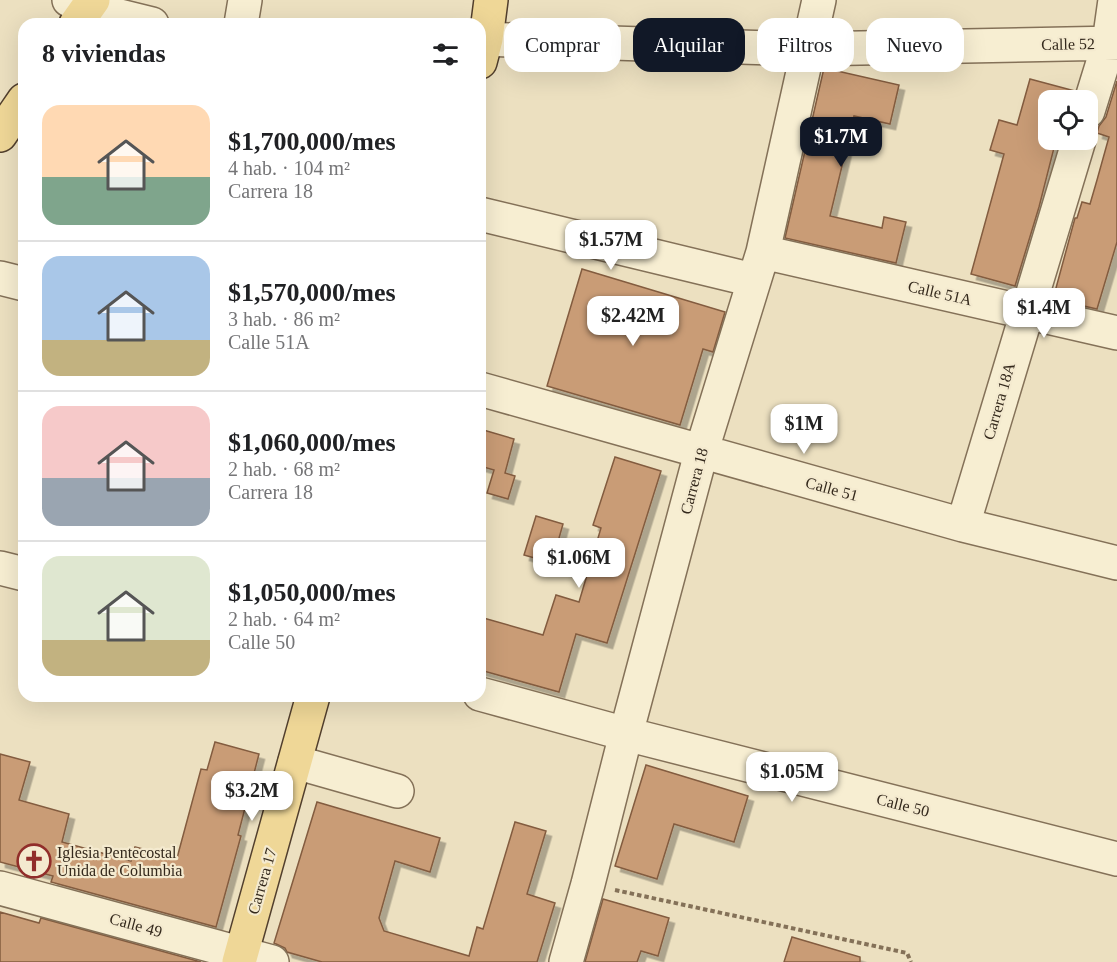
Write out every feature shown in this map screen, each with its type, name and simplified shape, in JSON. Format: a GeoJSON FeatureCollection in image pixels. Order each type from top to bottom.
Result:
{"type":"FeatureCollection","features":[{"type":"Feature","properties":{"kind":"main road"},"geometry":{"type":"LineString","coordinates":[[486,26],[491,0]]}},
{"type":"Feature","properties":{"kind":"main road"},"geometry":{"type":"LineString","coordinates":[[0,135],[18,109]]}},
{"type":"Feature","properties":{"kind":"main road","name":"Carrera 17"},"geometry":{"type":"LineString","coordinates":[[240,958],[311,702]]}},
{"type":"Feature","properties":{"kind":"street"},"geometry":{"type":"LineString","coordinates":[[242,18],[245,0]]}},
{"type":"Feature","properties":{"kind":"street","name":"Carrera 18"},"geometry":{"type":"LineString","coordinates":[[815,18],[819,0]]}},
{"type":"Feature","properties":{"kind":"street"},"geometry":{"type":"LineString","coordinates":[[1096,90],[1113,43],[1114,0]]}},
{"type":"Feature","properties":{"kind":"street"},"geometry":{"type":"LineString","coordinates":[[82,8],[126,18]]}},
{"type":"Feature","properties":{"kind":"street","name":"Calle 52"},"geometry":{"type":"LineString","coordinates":[[854,48],[1113,43]]}},
{"type":"Feature","properties":{"kind":"street","name":"Calle 52"},"geometry":{"type":"LineString","coordinates":[[486,47],[757,49]]}},
{"type":"Feature","properties":{"kind":"street","name":"Carrera 18"},"geometry":{"type":"LineString","coordinates":[[566,962],[701,453],[758,266],[803,72]]}},
{"type":"Feature","properties":{"kind":"street","name":"Carrera 18A"},"geometry":{"type":"LineString","coordinates":[[963,525],[1076,150]]}},
{"type":"Feature","properties":{"kind":"street","name":"Calle 51A"},"geometry":{"type":"LineString","coordinates":[[486,215],[1117,333]]}},
{"type":"Feature","properties":{"kind":"street"},"geometry":{"type":"LineString","coordinates":[[0,278],[18,282]]}},
{"type":"Feature","properties":{"kind":"street","name":"Calle 51"},"geometry":{"type":"LineString","coordinates":[[486,391],[963,525],[1117,563]]}},
{"type":"Feature","properties":{"kind":"street"},"geometry":{"type":"LineString","coordinates":[[0,568],[18,572]]}},
{"type":"Feature","properties":{"kind":"street","name":"Calle 50"},"geometry":{"type":"LineString","coordinates":[[486,696],[626,734],[1117,859]]}},
{"type":"Feature","properties":{"kind":"street"},"geometry":{"type":"LineString","coordinates":[[295,762],[397,791]]}},
{"type":"Feature","properties":{"kind":"street","name":"Calle 49"},"geometry":{"type":"LineString","coordinates":[[0,888],[240,958],[272,962]]}},
{"type":"Feature","properties":{"kind":"path"},"geometry":{"type":"LineString","coordinates":[[588,884],[907,953],[911,962]]}},
{"type":"Feature","properties":{"kind":"building"},"geometry":{"type":"Polygon","coordinates":[[[823,72],[842,72],[899,85],[890,124],[854,116],[830,216],[882,228],[884,217],[906,222],[896,263],[785,238],[823,72]]]}},
{"type":"Feature","properties":{"kind":"building"},"geometry":{"type":"Polygon","coordinates":[[[1030,79],[1071,90],[1038,90],[1038,150],[1053,150],[1015,286],[971,274],[1004,154],[990,150],[999,120],[1017,125],[1030,79]]]}},
{"type":"Feature","properties":{"kind":"building"},"geometry":{"type":"Polygon","coordinates":[[[1117,81],[1117,242],[1097,309],[1053,299],[1075,218],[1077,218],[1082,202],[1090,204],[1109,137],[1098,133],[1099,126],[1106,117],[1117,81]]]}},
{"type":"Feature","properties":{"kind":"building"},"geometry":{"type":"Polygon","coordinates":[[[582,269],[725,312],[713,352],[703,349],[680,425],[547,386],[582,269]]]}},
{"type":"Feature","properties":{"kind":"building"},"geometry":{"type":"Polygon","coordinates":[[[486,431],[514,439],[505,473],[515,476],[508,499],[487,493],[494,470],[486,468],[486,431]]]}},
{"type":"Feature","properties":{"kind":"building"},"geometry":{"type":"Polygon","coordinates":[[[615,457],[661,471],[607,643],[576,634],[559,692],[486,672],[486,619],[543,635],[556,595],[579,602],[601,528],[593,525],[615,457]]]}},
{"type":"Feature","properties":{"kind":"building"},"geometry":{"type":"Polygon","coordinates":[[[536,516],[563,524],[552,563],[524,555],[536,516]]]}},
{"type":"Feature","properties":{"kind":"building"},"geometry":{"type":"Polygon","coordinates":[[[215,742],[259,754],[238,835],[241,836],[216,927],[51,882],[53,876],[0,862],[0,754],[30,762],[19,800],[69,814],[62,842],[131,861],[135,847],[177,858],[201,769],[207,770],[215,742]]]}},
{"type":"Feature","properties":{"kind":"building"},"geometry":{"type":"Polygon","coordinates":[[[646,765],[748,796],[734,842],[674,824],[657,879],[615,866],[646,765]]]}},
{"type":"Feature","properties":{"kind":"building"},"geometry":{"type":"Polygon","coordinates":[[[317,802],[440,838],[430,872],[395,861],[379,918],[384,931],[469,956],[477,927],[483,929],[515,822],[546,831],[527,894],[555,903],[537,962],[322,962],[287,952],[285,948],[274,943],[317,802]]]}},
{"type":"Feature","properties":{"kind":"building"},"geometry":{"type":"Polygon","coordinates":[[[603,899],[669,918],[658,956],[641,951],[637,962],[585,962],[603,899]]]}},
{"type":"Feature","properties":{"kind":"building"},"geometry":{"type":"Polygon","coordinates":[[[0,912],[39,923],[41,918],[201,962],[0,962],[0,912]]]}},
{"type":"Feature","properties":{"kind":"building"},"geometry":{"type":"Polygon","coordinates":[[[792,937],[860,957],[860,962],[784,962],[792,937]]]}},
{"type":"Feature","properties":{"kind":"place","name":"Iglesia Pentecostal Unida de Columbia"},"geometry":{"type":"Point","coordinates":[34,861]}}]}
